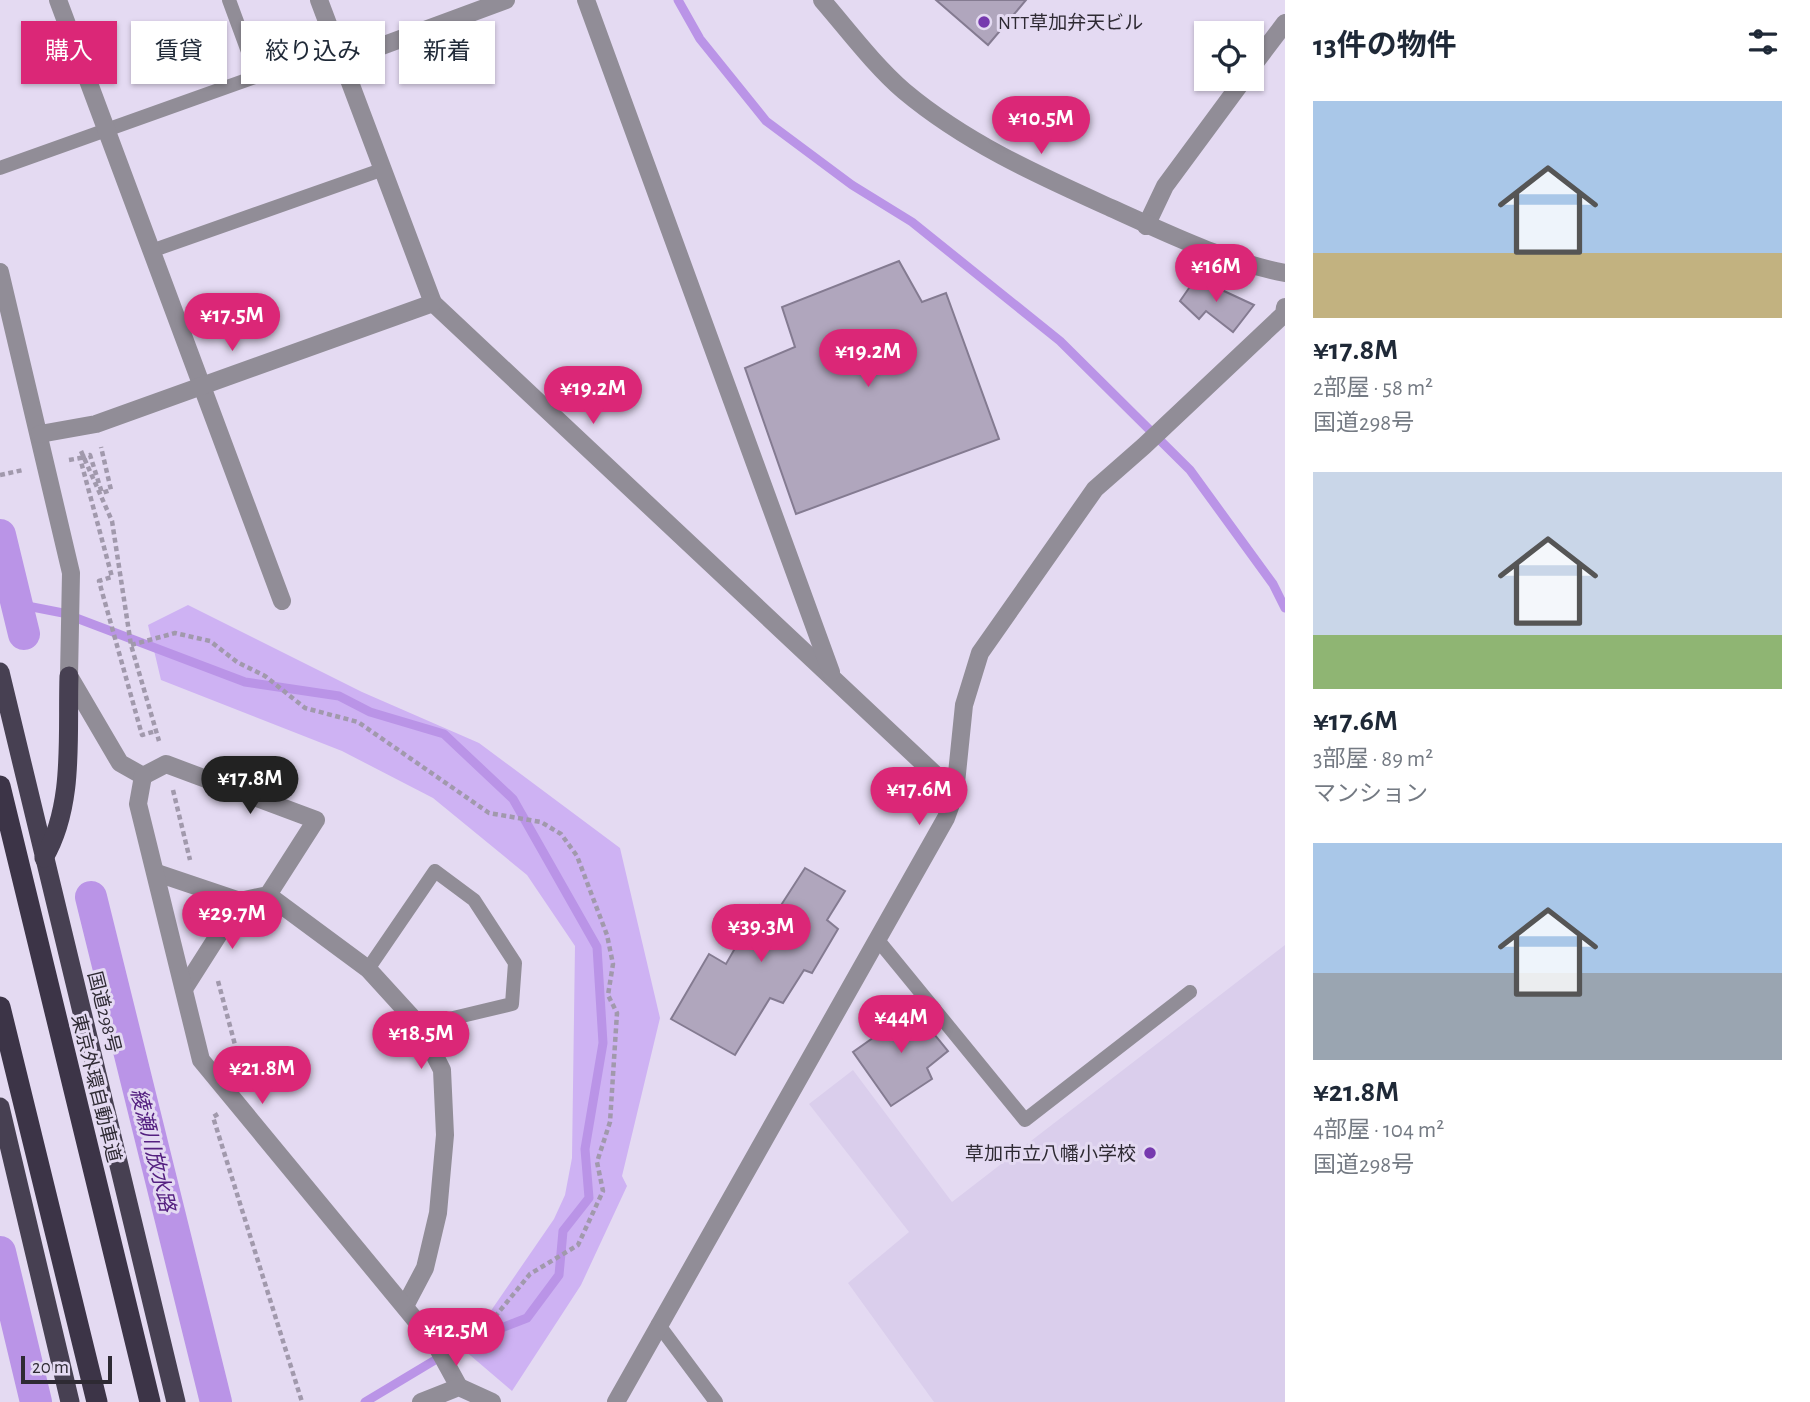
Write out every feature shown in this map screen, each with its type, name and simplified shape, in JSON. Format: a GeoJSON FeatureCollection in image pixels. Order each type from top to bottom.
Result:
{"type":"FeatureCollection","features":[{"type":"Feature","properties":{"kind":"highway","name":"国道298号"},"geometry":{"type":"LineString","coordinates":[[0,672],[176,1402]]}},
{"type":"Feature","properties":{"kind":"highway"},"geometry":{"type":"LineString","coordinates":[[44,858],[56,838],[65,797],[69,676]]}},
{"type":"Feature","properties":{"kind":"highway","name":"東京外環自動車道"},"geometry":{"type":"LineString","coordinates":[[0,786],[150,1402]]}},
{"type":"Feature","properties":{"kind":"highway"},"geometry":{"type":"LineString","coordinates":[[0,1007],[97,1402]]}},
{"type":"Feature","properties":{"kind":"highway"},"geometry":{"type":"LineString","coordinates":[[0,1107],[70,1402]]}},
{"type":"Feature","properties":{"kind":"street"},"geometry":{"type":"LineString","coordinates":[[58,0],[282,601]]}},
{"type":"Feature","properties":{"kind":"street"},"geometry":{"type":"LineString","coordinates":[[319,0],[327,21]]}},
{"type":"Feature","properties":{"kind":"street"},"geometry":{"type":"LineString","coordinates":[[385,40],[506,0]]}},
{"type":"Feature","properties":{"kind":"street"},"geometry":{"type":"LineString","coordinates":[[586,0],[832,676]]}},
{"type":"Feature","properties":{"kind":"street"},"geometry":{"type":"LineString","coordinates":[[822,0],[902,89],[955,131],[1017,166],[1195,248],[1245,265],[1285,273]]}},
{"type":"Feature","properties":{"kind":"street"},"geometry":{"type":"LineString","coordinates":[[1264,53],[1283,32]]}},
{"type":"Feature","properties":{"kind":"street"},"geometry":{"type":"LineString","coordinates":[[350,84],[433,303],[955,793]]}},
{"type":"Feature","properties":{"kind":"street"},"geometry":{"type":"LineString","coordinates":[[1146,226],[1164,186],[1235,91]]}},
{"type":"Feature","properties":{"kind":"street"},"geometry":{"type":"LineString","coordinates":[[0,272],[71,573],[69,676],[120,763],[143,776]]}},
{"type":"Feature","properties":{"kind":"street"},"geometry":{"type":"LineString","coordinates":[[40,434],[96,424],[433,303]]}},
{"type":"Feature","properties":{"kind":"street"},"geometry":{"type":"LineString","coordinates":[[616,1402],[946,818],[955,793],[964,705],[980,653],[1095,489],[1284,314],[1285,307]]}},
{"type":"Feature","properties":{"kind":"street"},"geometry":{"type":"LineString","coordinates":[[143,776],[166,764],[316,820],[268,895],[240,901],[157,873]]}},
{"type":"Feature","properties":{"kind":"street"},"geometry":{"type":"LineString","coordinates":[[143,776],[138,804],[201,1060],[436,1345],[459,1387],[492,1402]]}},
{"type":"Feature","properties":{"kind":"street"},"geometry":{"type":"LineString","coordinates":[[268,895],[368,969],[420,1026],[442,1070],[445,1135],[438,1213],[425,1268],[404,1306]]}},
{"type":"Feature","properties":{"kind":"street"},"geometry":{"type":"LineString","coordinates":[[184,989],[240,901]]}},
{"type":"Feature","properties":{"kind":"street"},"geometry":{"type":"LineString","coordinates":[[421,1402],[459,1387]]}},
{"type":"Feature","properties":{"kind":"lane"},"geometry":{"type":"LineString","coordinates":[[229,0],[241,33]]}},
{"type":"Feature","properties":{"kind":"lane"},"geometry":{"type":"LineString","coordinates":[[0,168],[241,82]]}},
{"type":"Feature","properties":{"kind":"lane"},"geometry":{"type":"LineString","coordinates":[[151,251],[381,170]]}},
{"type":"Feature","properties":{"kind":"lane"},"geometry":{"type":"LineString","coordinates":[[368,969],[435,871],[474,901],[515,963],[512,1004],[420,1026]]}},
{"type":"Feature","properties":{"kind":"lane"},"geometry":{"type":"LineString","coordinates":[[877,939],[1025,1120],[1190,992]]}},
{"type":"Feature","properties":{"kind":"lane"},"geometry":{"type":"LineString","coordinates":[[658,1324],[716,1402]]}},
{"type":"Feature","properties":{"kind":"path"},"geometry":{"type":"LineString","coordinates":[[80,458],[90,455],[102,493],[111,490],[96,424]]}},
{"type":"Feature","properties":{"kind":"path"},"geometry":{"type":"LineString","coordinates":[[142,735],[156,731]]}},
{"type":"Feature","properties":{"kind":"shaded area"},"geometry":{"type":"Polygon","coordinates":[[[188,605],[362,692],[479,743],[620,848],[660,1018],[622,1176],[627,1186],[581,1285],[512,1391],[464,1350],[554,1219],[565,1195],[572,1158],[575,946],[527,875],[433,798],[342,751],[161,680],[148,625],[188,605]]]}},
{"type":"Feature","properties":{"kind":"shaded area","name":"草加市立八幡小学校"},"geometry":{"type":"Polygon","coordinates":[[[1285,945],[1285,1402],[934,1402],[848,1283],[909,1232],[809,1104],[853,1070],[952,1202],[1285,945]]]}},
{"type":"Feature","properties":{"kind":"building","name":"NTT草加弁天ビル"},"geometry":{"type":"Polygon","coordinates":[[[936,0],[1026,0],[988,45],[936,0]]]}},
{"type":"Feature","properties":{"kind":"building"},"geometry":{"type":"Polygon","coordinates":[[[899,261],[922,302],[946,293],[999,439],[796,514],[745,368],[795,347],[782,307],[899,261]]]}},
{"type":"Feature","properties":{"kind":"building"},"geometry":{"type":"Polygon","coordinates":[[[1196,278],[1254,305],[1233,332],[1206,311],[1199,319],[1180,301],[1196,278]]]}},
{"type":"Feature","properties":{"kind":"building"},"geometry":{"type":"Polygon","coordinates":[[[805,868],[845,891],[827,920],[838,929],[812,973],[804,970],[783,1003],[770,998],[735,1055],[671,1019],[709,954],[726,964],[760,905],[776,913],[805,868]]]}},
{"type":"Feature","properties":{"kind":"building"},"geometry":{"type":"Polygon","coordinates":[[[908,1002],[948,1051],[927,1068],[932,1079],[891,1106],[853,1052],[894,1023],[888,1016],[908,1002]]]}},
{"type":"Feature","properties":{"kind":"waterway"},"geometry":{"type":"LineString","coordinates":[[678,0],[700,39],[766,121],[852,185],[912,222],[1060,341],[1190,470],[1273,584],[1285,608]]}},
{"type":"Feature","properties":{"kind":"waterway","name":"綾瀬川放水路"},"geometry":{"type":"LineString","coordinates":[[0,535],[24,634]]}},
{"type":"Feature","properties":{"kind":"waterway"},"geometry":{"type":"LineString","coordinates":[[17,604],[63,613],[245,682],[339,696],[370,712],[444,734],[513,799],[597,947],[603,1043],[585,1149],[589,1198],[563,1231],[559,1275],[527,1318],[465,1342],[365,1402]]}},
{"type":"Feature","properties":{"kind":"waterway","name":"綾瀬川放水路"},"geometry":{"type":"LineString","coordinates":[[91,897],[216,1402]]}},
{"type":"Feature","properties":{"kind":"waterway","name":"綾瀬川放水路"},"geometry":{"type":"LineString","coordinates":[[0,1252],[36,1402]]}},
{"type":"Feature","properties":{"kind":"place","name":"NTT草加弁天ビル"},"geometry":{"type":"Point","coordinates":[984,22]}},
{"type":"Feature","properties":{"kind":"place","name":"草加市立八幡小学校"},"geometry":{"type":"Point","coordinates":[1150,1153]}}]}
